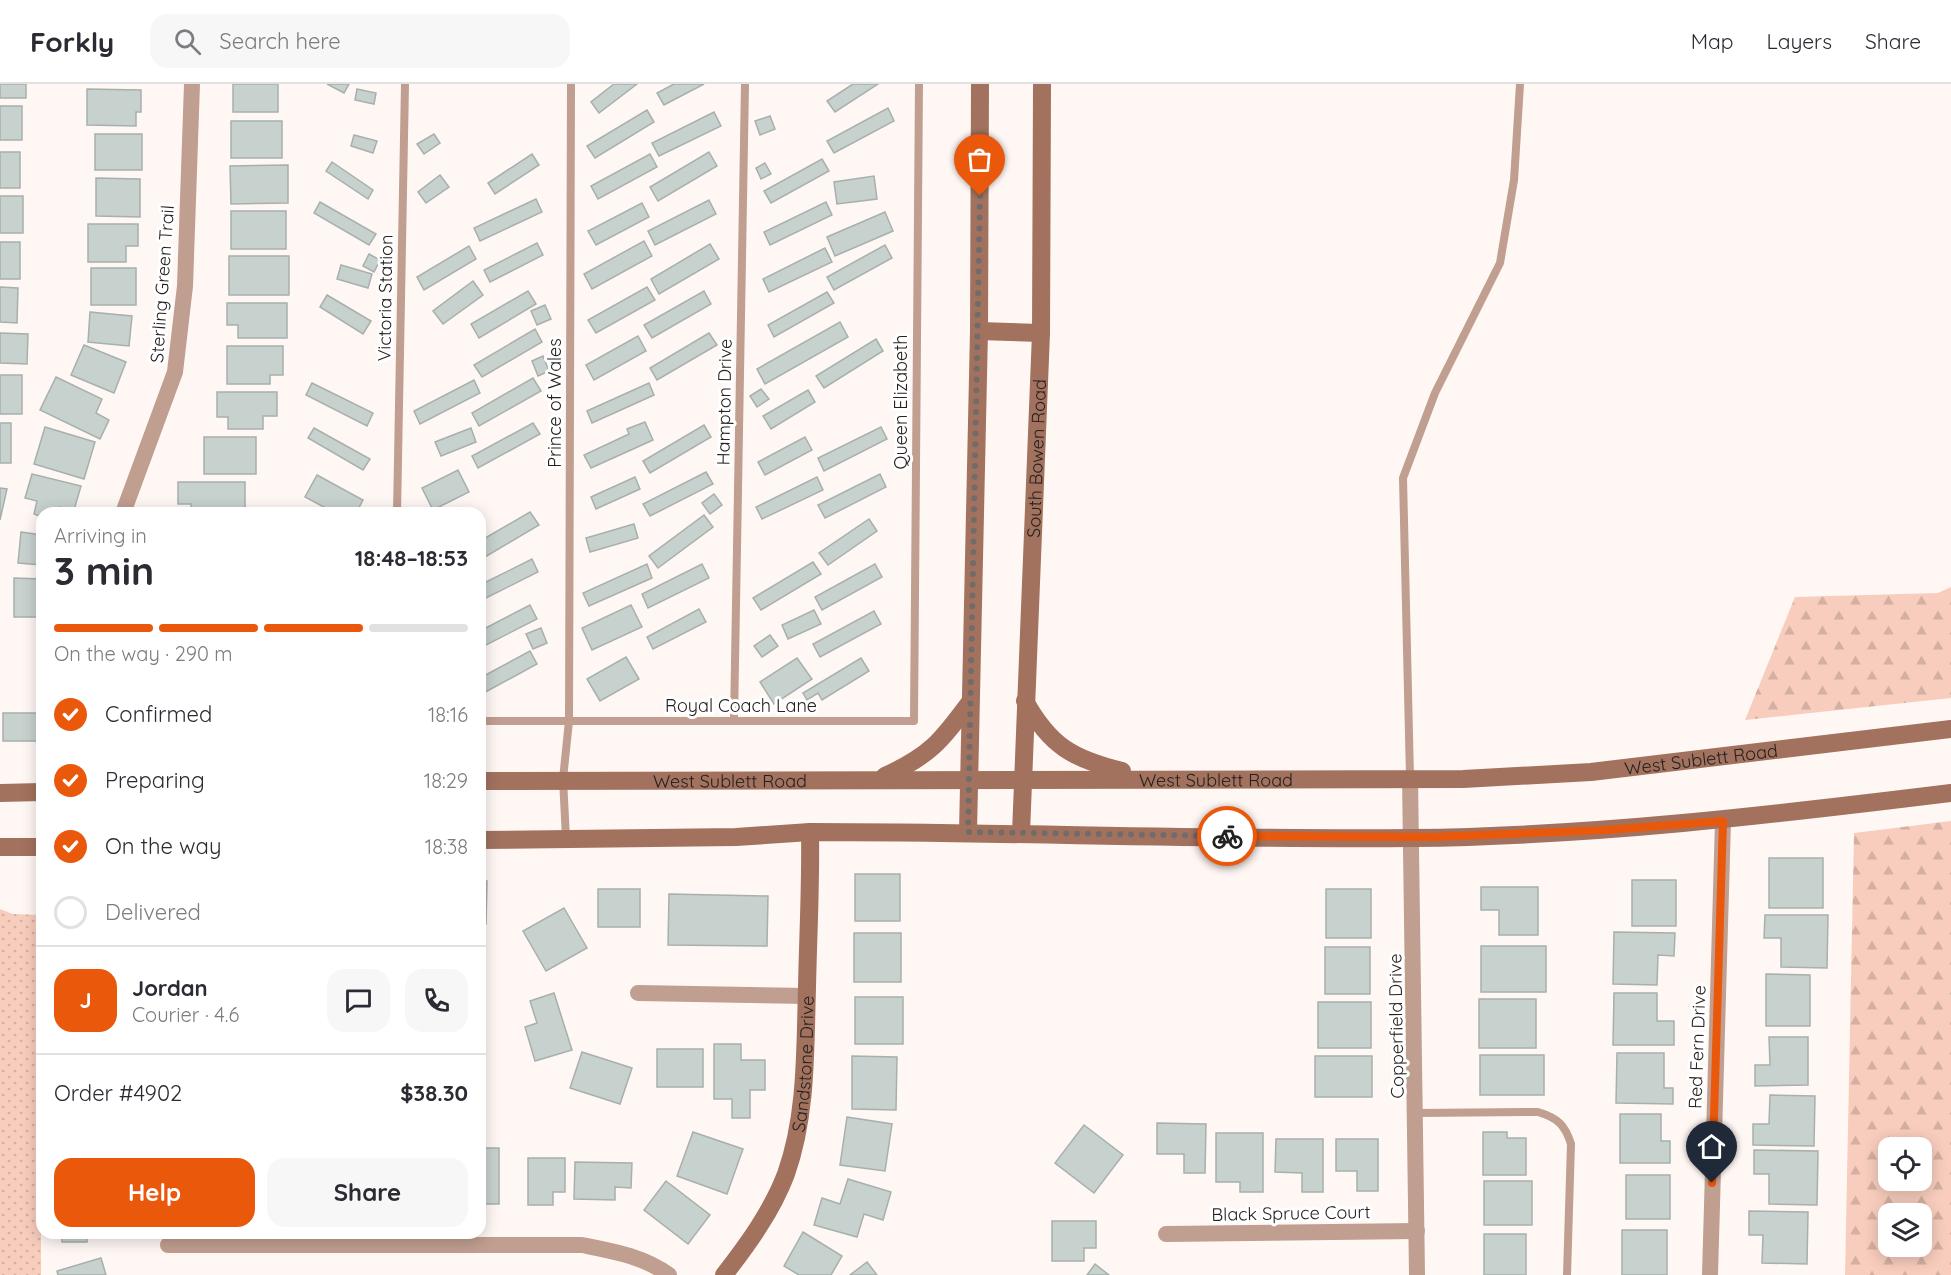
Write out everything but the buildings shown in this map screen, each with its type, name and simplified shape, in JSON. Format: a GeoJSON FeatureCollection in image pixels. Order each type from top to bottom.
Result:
{"type":"FeatureCollection","features":[{"type":"Feature","properties":{"kind":"main road"},"geometry":{"type":"LineString","coordinates":[[968,832],[979,331],[980,84]]}},
{"type":"Feature","properties":{"kind":"main road","name":"South Bowen Road"},"geometry":{"type":"LineString","coordinates":[[1021,833],[1041,333],[1042,84]]}},
{"type":"Feature","properties":{"kind":"main road"},"geometry":{"type":"LineString","coordinates":[[979,331],[1041,333]]}},
{"type":"Feature","properties":{"kind":"main road"},"geometry":{"type":"LineString","coordinates":[[1025,700],[1038,723],[1058,746],[1087,762],[1150,778]]}},
{"type":"Feature","properties":{"kind":"main road"},"geometry":{"type":"LineString","coordinates":[[880,779],[917,762],[940,742],[970,702]]}},
{"type":"Feature","properties":{"kind":"main road","name":"West Sublett Road"},"geometry":{"type":"LineString","coordinates":[[486,781],[1410,777],[1463,779],[1591,772],[1951,729]]}},
{"type":"Feature","properties":{"kind":"main road"},"geometry":{"type":"LineString","coordinates":[[0,793],[36,792]]}},
{"type":"Feature","properties":{"kind":"main road"},"geometry":{"type":"LineString","coordinates":[[486,840],[736,837],[810,832],[1413,838],[1606,830],[1723,821],[1951,793]]}},
{"type":"Feature","properties":{"kind":"main road","name":"Sandstone Drive"},"geometry":{"type":"LineString","coordinates":[[724,1275],[757,1229],[786,1173],[801,1112],[807,996],[810,832]]}},
{"type":"Feature","properties":{"kind":"main road"},"geometry":{"type":"LineString","coordinates":[[0,847],[36,847]]}},
{"type":"Feature","properties":{"kind":"street","name":"Sterling Green Trail"},"geometry":{"type":"LineString","coordinates":[[125,507],[175,372],[185,286],[192,84]]}},
{"type":"Feature","properties":{"kind":"street","name":"Copperfield Drive"},"geometry":{"type":"LineString","coordinates":[[1410,777],[1417,1113],[1417,1275]]}},
{"type":"Feature","properties":{"kind":"street","name":"Red Fern Drive"},"geometry":{"type":"LineString","coordinates":[[1710,1275],[1723,821]]}},
{"type":"Feature","properties":{"kind":"street"},"geometry":{"type":"LineString","coordinates":[[638,993],[807,996]]}},
{"type":"Feature","properties":{"kind":"street","name":"Black Spruce Court"},"geometry":{"type":"LineString","coordinates":[[1166,1234],[1417,1231]]}},
{"type":"Feature","properties":{"kind":"street"},"geometry":{"type":"LineString","coordinates":[[168,1245],[582,1245],[622,1253],[657,1266],[669,1275]]}},
{"type":"Feature","properties":{"kind":"lane","name":"Victoria Station"},"geometry":{"type":"LineString","coordinates":[[397,507],[405,84]]}},
{"type":"Feature","properties":{"kind":"lane","name":"Prince of Wales"},"geometry":{"type":"LineString","coordinates":[[566,838],[563,779],[569,721],[571,84]]}},
{"type":"Feature","properties":{"kind":"lane","name":"Hampton Drive"},"geometry":{"type":"LineString","coordinates":[[734,721],[745,84]]}},
{"type":"Feature","properties":{"kind":"lane","name":"Queen Elizabeth"},"geometry":{"type":"LineString","coordinates":[[914,721],[919,84]]}},
{"type":"Feature","properties":{"kind":"lane"},"geometry":{"type":"LineString","coordinates":[[1410,777],[1403,478],[1435,393],[1500,263],[1514,180],[1520,84]]}},
{"type":"Feature","properties":{"kind":"lane"},"geometry":{"type":"LineString","coordinates":[[486,721],[569,721]]}},
{"type":"Feature","properties":{"kind":"lane","name":"Royal Coach Lane"},"geometry":{"type":"LineString","coordinates":[[569,721],[914,721]]}},
{"type":"Feature","properties":{"kind":"lane"},"geometry":{"type":"LineString","coordinates":[[1417,1113],[1538,1112],[1556,1117],[1567,1130],[1571,1144],[1567,1275]]}},
{"type":"Feature","properties":{"kind":"green space"},"geometry":{"type":"Polygon","coordinates":[[[1951,587],[1951,698],[1745,720],[1795,597],[1938,593],[1951,587]]]}},
{"type":"Feature","properties":{"kind":"green space"},"geometry":{"type":"Polygon","coordinates":[[[1951,821],[1951,1275],[1845,1275],[1854,833],[1951,821]]]}},
{"type":"Feature","properties":{"kind":"green space"},"geometry":{"type":"Polygon","coordinates":[[[0,909],[13,914],[36,915],[36,1239],[41,1239],[41,1275],[0,1275],[0,909]]]}},
{"type":"Feature","properties":{"kind":"way so far"},"geometry":{"type":"LineString","coordinates":[[980,196],[968,832],[1227,836]]}},
{"type":"Feature","properties":{"kind":"route"},"geometry":{"type":"LineString","coordinates":[[1227,836],[1413,838],[1606,830],[1723,821],[1712,1183]]}}]}
